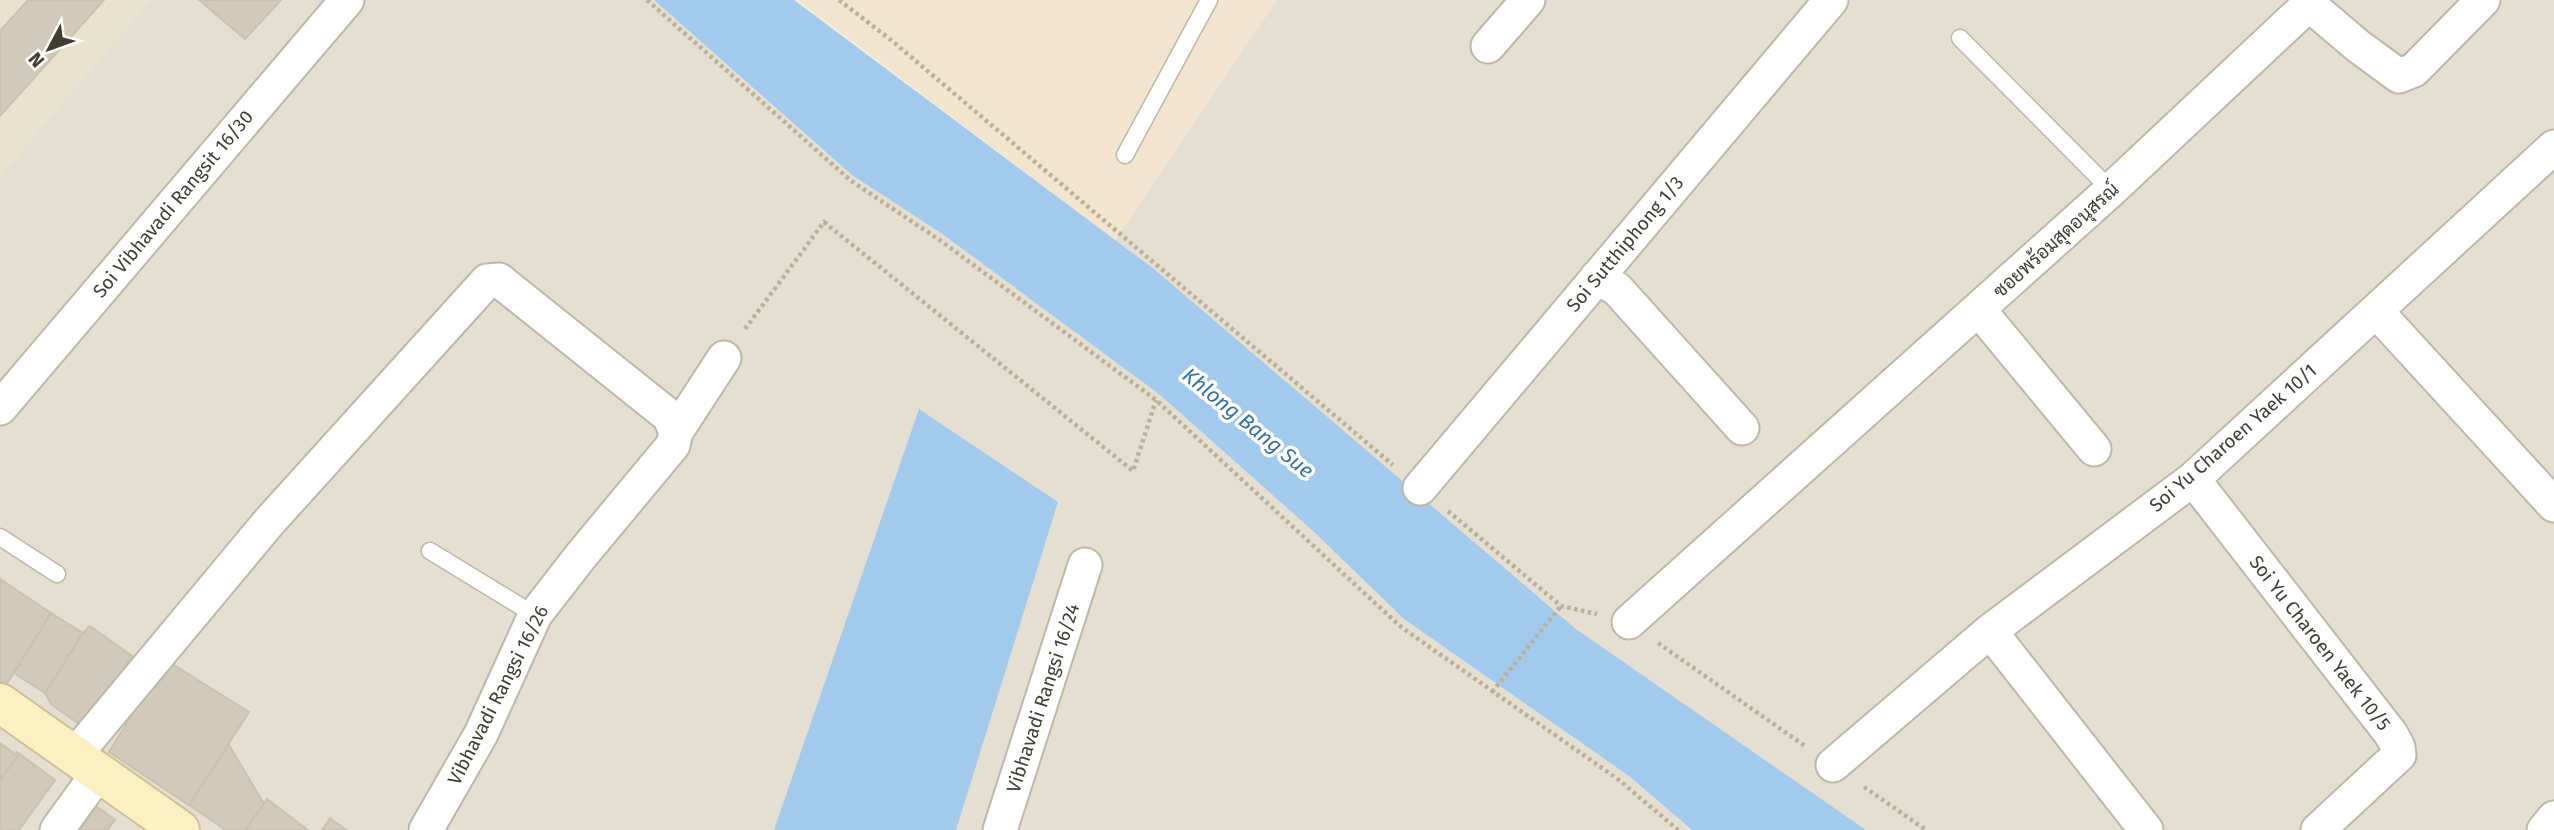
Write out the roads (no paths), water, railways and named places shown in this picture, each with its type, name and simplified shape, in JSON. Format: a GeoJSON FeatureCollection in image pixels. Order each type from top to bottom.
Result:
{"type":"FeatureCollection","features":[{"type":"Feature","properties":{"kind":"street","name":"Soi Vibhavadi Rangsit 16/30"},"geometry":{"type":"LineString","coordinates":[[0,408],[347,0]]}},
{"type":"Feature","properties":{"kind":"street"},"geometry":{"type":"LineString","coordinates":[[1488,46],[1528,0]]}},
{"type":"Feature","properties":{"kind":"street","name":"Soi Sutthiphong 1/3"},"geometry":{"type":"LineString","coordinates":[[1420,488],[1831,0]]}},
{"type":"Feature","properties":{"kind":"street","name":"ซอยพร้อมสุดอนุสรณ์"},"geometry":{"type":"LineString","coordinates":[[1629,622],[1979,310],[2305,8],[2315,4],[2358,46],[2399,76],[2414,70],[2483,0]]}},
{"type":"Feature","properties":{"kind":"street","name":"Soi Yu Charoen Yaek 10/1"},"geometry":{"type":"LineString","coordinates":[[1833,765],[1990,631],[2193,479],[2554,147]]}},
{"type":"Feature","properties":{"kind":"street"},"geometry":{"type":"LineString","coordinates":[[1597,277],[1617,289],[1742,428]]}},
{"type":"Feature","properties":{"kind":"street"},"geometry":{"type":"LineString","coordinates":[[57,830],[87,764],[269,522],[487,281],[499,280],[669,416],[676,432]]}},
{"type":"Feature","properties":{"kind":"street"},"geometry":{"type":"LineString","coordinates":[[1979,310],[2094,449]]}},
{"type":"Feature","properties":{"kind":"street"},"geometry":{"type":"LineString","coordinates":[[2376,312],[2554,505]]}},
{"type":"Feature","properties":{"kind":"street","name":"Vibhavadi Rangsi 16/26"},"geometry":{"type":"LineString","coordinates":[[426,830],[481,734],[536,615],[580,557],[673,445],[676,432],[724,358]]}},
{"type":"Feature","properties":{"kind":"street","name":"Soi Yu Charoen Yaek 10/5"},"geometry":{"type":"LineString","coordinates":[[2193,479],[2391,734],[2398,747],[2399,755],[2318,830]]}},
{"type":"Feature","properties":{"kind":"street","name":"Vibhavadi Rangsi 16/24"},"geometry":{"type":"LineString","coordinates":[[1000,830],[1085,565]]}},
{"type":"Feature","properties":{"kind":"street"},"geometry":{"type":"LineString","coordinates":[[1990,631],[2146,830]]}},
{"type":"Feature","properties":{"kind":"street"},"geometry":{"type":"LineString","coordinates":[[0,703],[180,830]]}},
{"type":"Feature","properties":{"kind":"street"},"geometry":{"type":"LineString","coordinates":[[2544,830],[2554,818]]}},
{"type":"Feature","properties":{"kind":"lane"},"geometry":{"type":"LineString","coordinates":[[1125,155],[1209,0]]}},
{"type":"Feature","properties":{"kind":"lane"},"geometry":{"type":"LineString","coordinates":[[1960,38],[2111,190]]}},
{"type":"Feature","properties":{"kind":"lane"},"geometry":{"type":"LineString","coordinates":[[0,537],[57,574]]}},
{"type":"Feature","properties":{"kind":"lane"},"geometry":{"type":"LineString","coordinates":[[430,551],[536,615]]}},
{"type":"Feature","properties":{"kind":"water","name":"Khlong Bang Sue"},"geometry":{"type":"Polygon","coordinates":[[[654,0],[794,0],[1154,269],[1576,629],[1866,830],[1692,830],[1629,776],[1404,619],[1313,531],[1159,394],[941,233],[852,175],[654,0]]]}},
{"type":"Feature","properties":{"kind":"water"},"geometry":{"type":"Polygon","coordinates":[[[919,409],[1058,502],[956,830],[774,830],[919,409]]]}}]}
